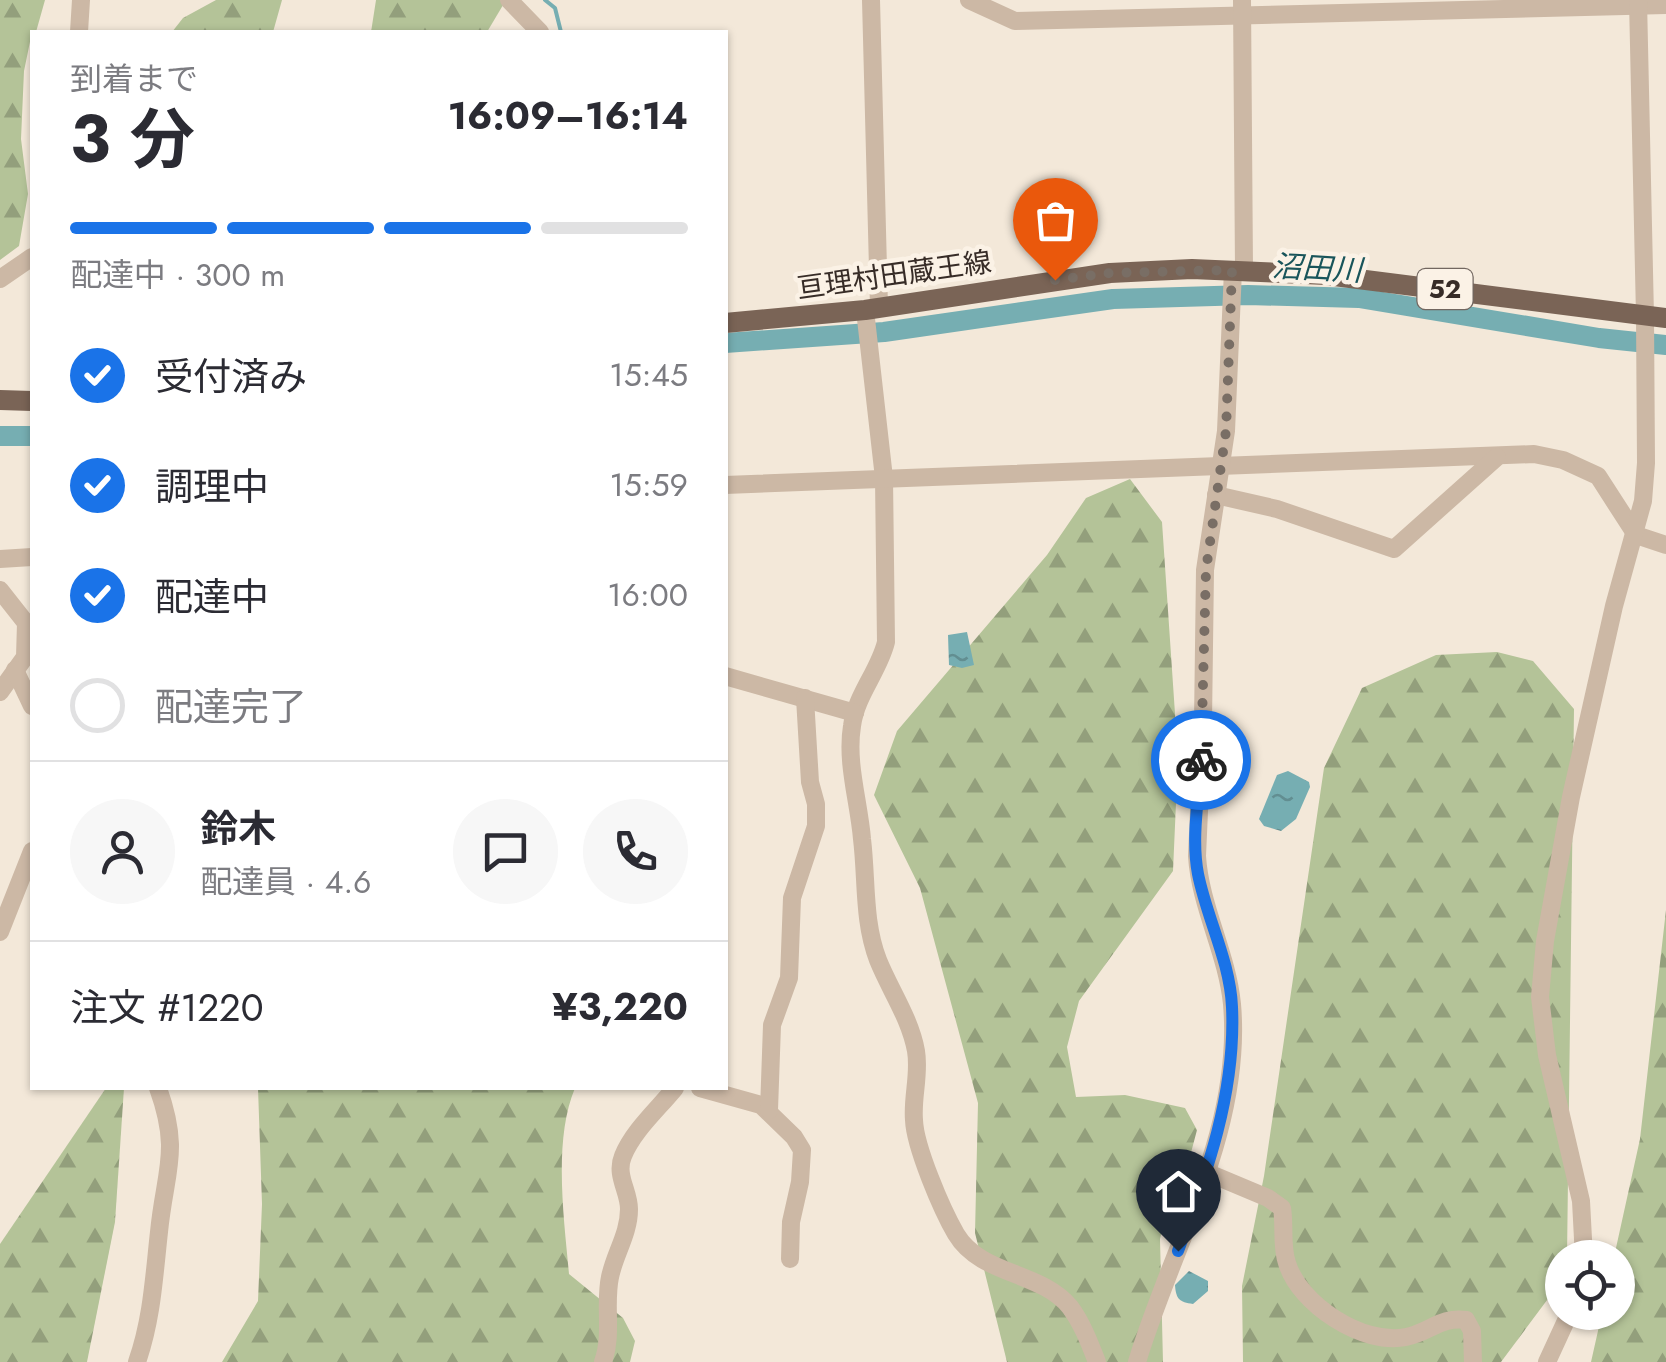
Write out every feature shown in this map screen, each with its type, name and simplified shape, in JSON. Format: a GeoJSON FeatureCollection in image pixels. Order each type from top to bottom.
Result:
{"type":"FeatureCollection","features":[{"type":"Feature","properties":{"kind":"main road","name":"亘理村田蔵王線"},"geometry":{"type":"LineString","coordinates":[[728,322],[872,309],[1110,273],[1238,270],[1343,276],[1656,317]]}},
{"type":"Feature","properties":{"kind":"main road"},"geometry":{"type":"LineString","coordinates":[[0,400],[30,401]]}},
{"type":"Feature","properties":{"kind":"street"},"geometry":{"type":"LineString","coordinates":[[79,30],[81,0]]}},
{"type":"Feature","properties":{"kind":"street"},"geometry":{"type":"LineString","coordinates":[[509,0],[538,30]]}},
{"type":"Feature","properties":{"kind":"street"},"geometry":{"type":"LineString","coordinates":[[872,0],[872,309],[884,478],[886,642],[855,713],[851,757],[863,841],[865,900],[878,958],[916,1050],[915,1132],[957,1235],[987,1263],[1056,1295],[1070,1308],[1097,1362]]}},
{"type":"Feature","properties":{"kind":"street"},"geometry":{"type":"LineString","coordinates":[[970,0],[1015,21],[1242,8],[1666,5]]}},
{"type":"Feature","properties":{"kind":"street"},"geometry":{"type":"LineString","coordinates":[[1583,1240],[1582,1201],[1547,1055],[1540,997],[1568,816],[1614,606],[1636,535],[1646,463],[1656,317],[1638,3]]}},
{"type":"Feature","properties":{"kind":"street"},"geometry":{"type":"LineString","coordinates":[[1137,1362],[1206,1172],[1232,1051],[1229,986],[1198,873],[1197,856],[1206,570],[1227,415],[1238,270],[1242,8]]}},
{"type":"Feature","properties":{"kind":"street"},"geometry":{"type":"LineString","coordinates":[[0,278],[30,258]]}},
{"type":"Feature","properties":{"kind":"street"},"geometry":{"type":"LineString","coordinates":[[728,485],[1534,454],[1585,468],[1598,476],[1636,535],[1666,545]]}},
{"type":"Feature","properties":{"kind":"street"},"geometry":{"type":"LineString","coordinates":[[1216,495],[1292,514],[1394,549],[1497,456]]}},
{"type":"Feature","properties":{"kind":"street"},"geometry":{"type":"LineString","coordinates":[[0,558],[30,557]]}},
{"type":"Feature","properties":{"kind":"street"},"geometry":{"type":"LineString","coordinates":[[0,590],[26,623],[25,657],[0,692]]}},
{"type":"Feature","properties":{"kind":"street"},"geometry":{"type":"LineString","coordinates":[[14,670],[30,702]]}},
{"type":"Feature","properties":{"kind":"street"},"geometry":{"type":"LineString","coordinates":[[728,677],[855,713]]}},
{"type":"Feature","properties":{"kind":"street"},"geometry":{"type":"LineString","coordinates":[[769,1110],[772,1025],[790,978],[792,898],[816,826],[805,698]]}},
{"type":"Feature","properties":{"kind":"street"},"geometry":{"type":"LineString","coordinates":[[0,932],[30,856]]}},
{"type":"Feature","properties":{"kind":"street"},"geometry":{"type":"LineString","coordinates":[[138,1362],[153,1303],[159,1228],[171,1170],[172,1138],[159,1090]]}},
{"type":"Feature","properties":{"kind":"street"},"geometry":{"type":"LineString","coordinates":[[603,1362],[608,1348],[610,1276],[628,1229],[629,1203],[621,1178],[621,1160],[631,1141],[673,1090]]}},
{"type":"Feature","properties":{"kind":"street"},"geometry":{"type":"LineString","coordinates":[[706,1090],[769,1110],[802,1150],[800,1182],[790,1222],[790,1259]]}},
{"type":"Feature","properties":{"kind":"street"},"geometry":{"type":"LineString","coordinates":[[1206,1172],[1268,1198],[1282,1208],[1285,1259],[1292,1278],[1328,1315],[1362,1333],[1384,1338],[1407,1337],[1443,1321],[1466,1320],[1472,1331],[1473,1362]]}},
{"type":"Feature","properties":{"kind":"street"},"geometry":{"type":"LineString","coordinates":[[1547,1362],[1562,1330]]}},
{"type":"Feature","properties":{"kind":"green space"},"geometry":{"type":"Polygon","coordinates":[[[0,0],[45,0],[37,30],[30,30],[24,71],[21,139],[28,194],[19,246],[0,260],[0,0]]]}},
{"type":"Feature","properties":{"kind":"green space"},"geometry":{"type":"Polygon","coordinates":[[[216,0],[282,0],[274,30],[174,30],[183,18],[216,0]]]}},
{"type":"Feature","properties":{"kind":"green space"},"geometry":{"type":"Polygon","coordinates":[[[376,0],[506,0],[488,30],[371,30],[376,0]]]}},
{"type":"Feature","properties":{"kind":"green space"},"geometry":{"type":"Polygon","coordinates":[[[1130,479],[1162,522],[1178,758],[1173,871],[1079,1001],[1067,1047],[1076,1097],[1125,1095],[1185,1108],[1197,1130],[1188,1164],[1169,1201],[1160,1239],[1163,1362],[1007,1362],[975,1233],[978,1103],[920,888],[874,795],[897,731],[1047,555],[1086,498],[1130,479]]]}},
{"type":"Feature","properties":{"kind":"green space"},"geometry":{"type":"Polygon","coordinates":[[[1497,652],[1533,661],[1574,709],[1567,1240],[1545,1240],[1545,1303],[1501,1362],[1243,1362],[1242,1286],[1264,1176],[1324,768],[1362,688],[1436,655],[1497,652]]]}},
{"type":"Feature","properties":{"kind":"green space"},"geometry":{"type":"Polygon","coordinates":[[[1666,910],[1666,1362],[1591,1362],[1598,1330],[1635,1330],[1635,1240],[1618,1240],[1640,1139],[1666,910]]]}},
{"type":"Feature","properties":{"kind":"green space"},"geometry":{"type":"Polygon","coordinates":[[[105,1090],[124,1090],[115,1222],[87,1362],[0,1362],[0,1244],[105,1090]]]}},
{"type":"Feature","properties":{"kind":"green space"},"geometry":{"type":"Polygon","coordinates":[[[258,1090],[574,1090],[562,1155],[569,1274],[623,1318],[635,1341],[630,1362],[222,1362],[258,1301],[262,1204],[258,1090]]]}},
{"type":"Feature","properties":{"kind":"water"},"geometry":{"type":"Polygon","coordinates":[[[967,632],[974,665],[949,665],[948,635],[967,632]]]}},
{"type":"Feature","properties":{"kind":"water"},"geometry":{"type":"Polygon","coordinates":[[[1288,771],[1309,782],[1310,787],[1296,819],[1281,831],[1264,826],[1259,819],[1277,775],[1288,771]]]}},
{"type":"Feature","properties":{"kind":"water"},"geometry":{"type":"Polygon","coordinates":[[[1189,1271],[1208,1281],[1208,1291],[1193,1304],[1179,1299],[1175,1290],[1189,1271]]]}},
{"type":"Feature","properties":{"kind":"waterway"},"geometry":{"type":"LineString","coordinates":[[545,0],[555,8],[560,30]]}},
{"type":"Feature","properties":{"kind":"waterway","name":"沼田川"},"geometry":{"type":"LineString","coordinates":[[728,343],[884,332],[1113,299],[1248,295],[1359,298],[1599,338],[1666,345]]}},
{"type":"Feature","properties":{"kind":"waterway","name":"沼田川"},"geometry":{"type":"LineString","coordinates":[[0,436],[30,436]]}},
{"type":"Feature","properties":{"kind":"way so far"},"geometry":{"type":"LineString","coordinates":[[1055,280],[1110,273],[1232,270],[1226,431],[1206,570],[1201,760]]}},
{"type":"Feature","properties":{"kind":"route"},"geometry":{"type":"LineString","coordinates":[[1178,1251],[1214,1147],[1232,1051],[1232,1004],[1226,968],[1198,873],[1201,760]]}}]}
